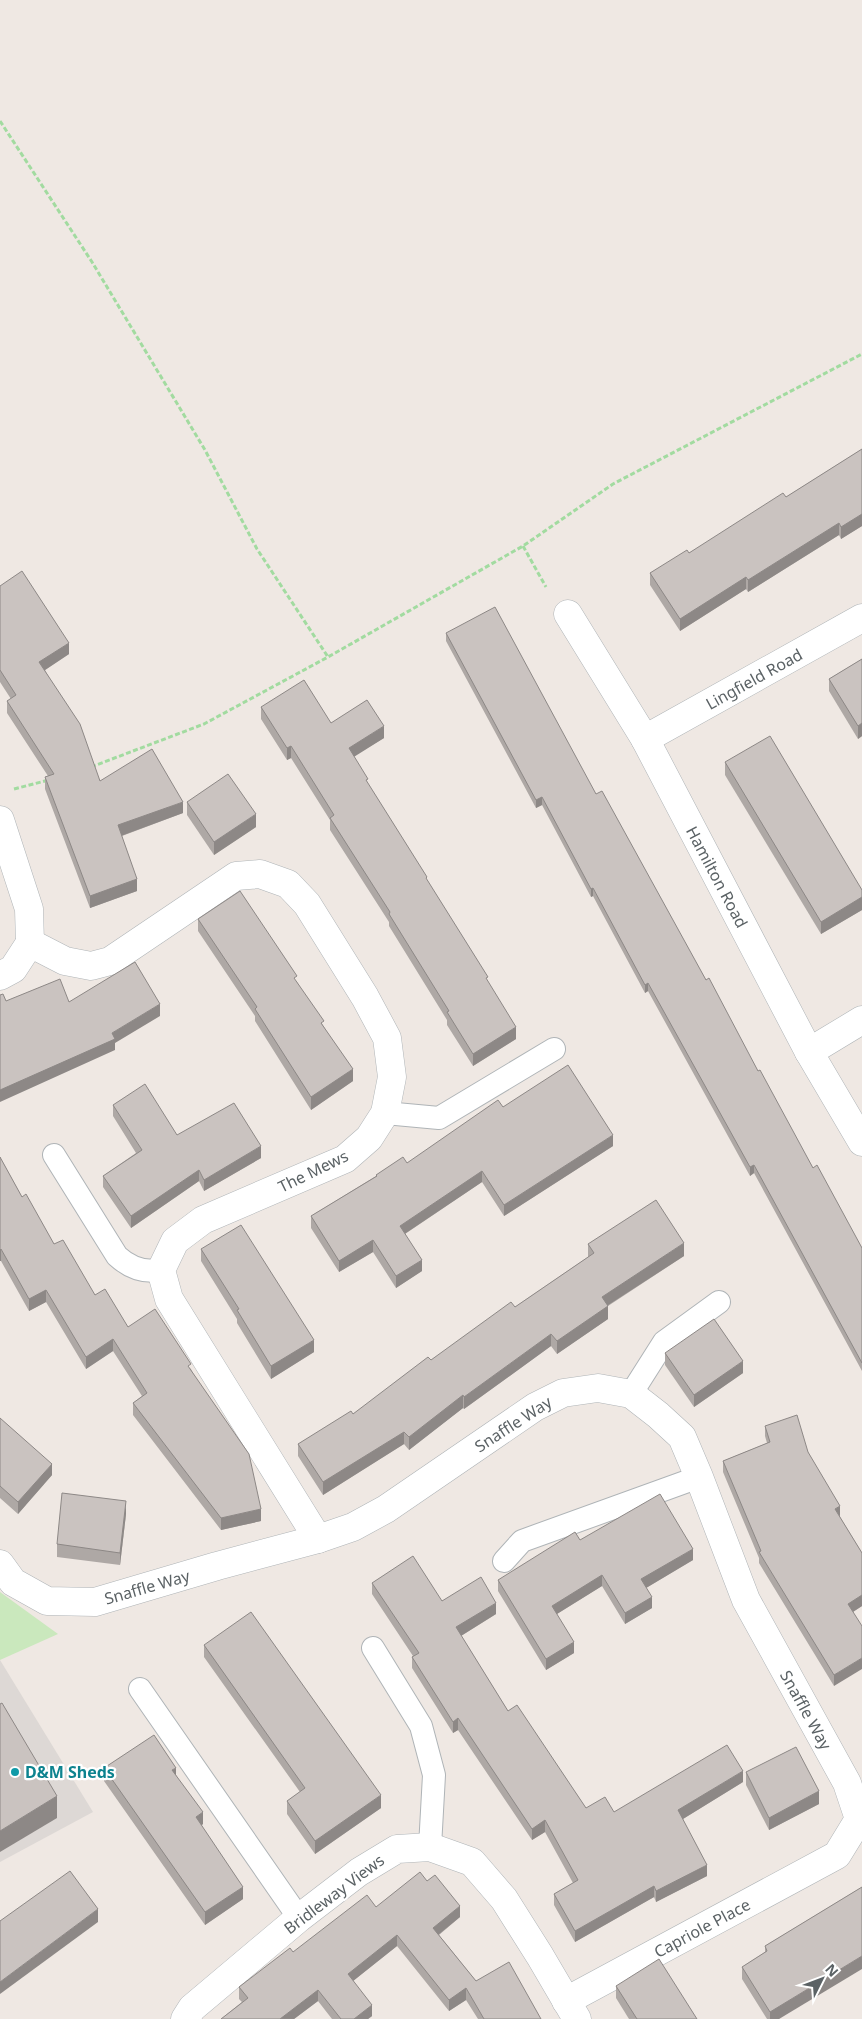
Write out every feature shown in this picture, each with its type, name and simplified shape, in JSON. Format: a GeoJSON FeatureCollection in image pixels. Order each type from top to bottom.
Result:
{"type":"FeatureCollection","features":[{"type":"Feature","properties":{"kind":"street","name":"Hamilton Road"},"geometry":{"type":"LineString","coordinates":[[568,614],[645,739],[809,1052],[862,1142]]}},
{"type":"Feature","properties":{"kind":"street","name":"Lingfield Road"},"geometry":{"type":"LineString","coordinates":[[645,739],[862,618]]}},
{"type":"Feature","properties":{"kind":"street"},"geometry":{"type":"LineString","coordinates":[[0,820],[29,909],[30,943],[13,969],[0,976]]}},
{"type":"Feature","properties":{"kind":"street","name":"The Mews"},"geometry":{"type":"LineString","coordinates":[[30,943],[65,961],[91,966],[110,961],[236,876],[260,874],[288,884],[308,904],[365,997],[387,1038],[392,1077],[385,1113],[369,1138],[345,1159],[203,1220],[175,1241],[161,1270]]}},
{"type":"Feature","properties":{"kind":"street"},"geometry":{"type":"LineString","coordinates":[[809,1052],[862,1020]]}},
{"type":"Feature","properties":{"kind":"street"},"geometry":{"type":"LineString","coordinates":[[161,1270],[169,1299],[318,1539]]}},
{"type":"Feature","properties":{"kind":"street","name":"Snaffle Way"},"geometry":{"type":"LineString","coordinates":[[0,1564],[13,1582],[47,1601],[95,1602],[318,1539],[354,1527],[386,1510],[534,1407],[563,1393],[598,1388],[630,1394],[658,1415],[682,1437],[700,1477],[746,1600],[847,1783],[860,1820],[837,1855]]}},
{"type":"Feature","properties":{"kind":"street","name":"Bridleway Views"},"geometry":{"type":"LineString","coordinates":[[186,2019],[192,2008],[299,1918],[359,1872],[396,1848],[430,1847],[472,1862],[504,1899],[572,2010]]}},
{"type":"Feature","properties":{"kind":"street","name":"Capriole Place"},"geometry":{"type":"LineString","coordinates":[[572,2010],[837,1855]]}},
{"type":"Feature","properties":{"kind":"lane"},"geometry":{"type":"LineString","coordinates":[[385,1113],[439,1118],[554,1049]]}},
{"type":"Feature","properties":{"kind":"lane"},"geometry":{"type":"LineString","coordinates":[[54,1156],[117,1256],[126,1264],[150,1272],[161,1270]]}},
{"type":"Feature","properties":{"kind":"lane"},"geometry":{"type":"LineString","coordinates":[[630,1394],[664,1342],[719,1302]]}},
{"type":"Feature","properties":{"kind":"lane"},"geometry":{"type":"LineString","coordinates":[[504,1561],[522,1541],[700,1477]]}},
{"type":"Feature","properties":{"kind":"lane"},"geometry":{"type":"LineString","coordinates":[[373,1648],[421,1726],[434,1775],[430,1847]]}},
{"type":"Feature","properties":{"kind":"lane"},"geometry":{"type":"LineString","coordinates":[[140,1689],[299,1918]]}},
{"type":"Feature","properties":{"kind":"path"},"geometry":{"type":"LineString","coordinates":[[0,121],[92,262],[206,450],[257,549],[328,657]]}},
{"type":"Feature","properties":{"kind":"path"},"geometry":{"type":"LineString","coordinates":[[89,767],[204,724],[328,657],[523,546],[613,484],[862,354]]}},
{"type":"Feature","properties":{"kind":"path"},"geometry":{"type":"LineString","coordinates":[[523,546],[542,582],[568,614]]}},
{"type":"Feature","properties":{"kind":"path"},"geometry":{"type":"LineString","coordinates":[[9,790],[53,779]]}},
{"type":"Feature","properties":{"kind":"shaded area"},"geometry":{"type":"Polygon","coordinates":[[[0,1660],[93,1812],[0,1862],[0,1660]]]}},
{"type":"Feature","properties":{"kind":"green space"},"geometry":{"type":"Polygon","coordinates":[[[0,1592],[58,1634],[0,1660],[0,1592]]]}},
{"type":"Feature","properties":{"kind":"building"},"geometry":{"type":"Polygon","coordinates":[[[862,449],[862,514],[841,527],[839,523],[748,580],[746,577],[680,619],[650,573],[687,550],[689,553],[783,493],[786,497],[862,449]]]}},
{"type":"Feature","properties":{"kind":"building"},"geometry":{"type":"Polygon","coordinates":[[[22,571],[69,643],[39,662],[80,724],[100,781],[152,749],[183,802],[118,825],[137,879],[90,896],[45,777],[54,774],[7,701],[16,695],[0,670],[0,586],[22,571]]]}},
{"type":"Feature","properties":{"kind":"building"},"geometry":{"type":"Polygon","coordinates":[[[495,607],[596,794],[602,791],[706,980],[709,978],[758,1071],[760,1070],[813,1168],[817,1165],[862,1248],[862,1363],[754,1165],[750,1167],[648,983],[645,985],[542,797],[536,800],[446,633],[495,607]]]}},
{"type":"Feature","properties":{"kind":"building"},"geometry":{"type":"Polygon","coordinates":[[[862,659],[862,723],[858,726],[829,679],[862,659]]]}},
{"type":"Feature","properties":{"kind":"building"},"geometry":{"type":"Polygon","coordinates":[[[304,680],[331,723],[367,700],[384,726],[349,748],[368,779],[366,780],[488,977],[486,978],[516,1027],[473,1054],[447,1012],[449,1011],[389,914],[390,912],[330,818],[334,815],[291,746],[287,748],[261,707],[304,680]]]}},
{"type":"Feature","properties":{"kind":"building"},"geometry":{"type":"Polygon","coordinates":[[[770,736],[862,890],[862,897],[821,922],[725,762],[770,736]]]}},
{"type":"Feature","properties":{"kind":"building"},"geometry":{"type":"Polygon","coordinates":[[[228,774],[256,814],[214,842],[187,802],[228,774]]]}},
{"type":"Feature","properties":{"kind":"building"},"geometry":{"type":"Polygon","coordinates":[[[240,891],[297,976],[294,978],[324,1021],[321,1023],[353,1069],[311,1097],[255,1009],[257,1007],[198,919],[240,891]]]}},
{"type":"Feature","properties":{"kind":"building"},"geometry":{"type":"Polygon","coordinates":[[[135,962],[160,1004],[112,1033],[115,1039],[0,1090],[0,995],[3,994],[6,1001],[60,979],[69,1002],[135,962]]]}},
{"type":"Feature","properties":{"kind":"building"},"geometry":{"type":"Polygon","coordinates":[[[568,1065],[613,1135],[504,1205],[482,1171],[400,1226],[422,1260],[396,1276],[373,1240],[339,1261],[311,1216],[377,1176],[403,1157],[407,1163],[498,1100],[503,1107],[568,1065]]]}},
{"type":"Feature","properties":{"kind":"building"},"geometry":{"type":"Polygon","coordinates":[[[145,1084],[177,1135],[234,1103],[261,1146],[204,1180],[199,1170],[131,1216],[103,1176],[142,1150],[113,1105],[145,1084]]]}},
{"type":"Feature","properties":{"kind":"building"},"geometry":{"type":"Polygon","coordinates":[[[0,1157],[22,1197],[26,1194],[54,1244],[63,1240],[95,1295],[105,1289],[128,1327],[155,1309],[191,1364],[188,1366],[249,1454],[261,1509],[221,1518],[133,1403],[147,1393],[113,1339],[86,1357],[46,1290],[29,1299],[0,1250],[0,1157]]]}},
{"type":"Feature","properties":{"kind":"building"},"geometry":{"type":"Polygon","coordinates":[[[656,1200],[684,1243],[602,1297],[608,1306],[557,1341],[551,1334],[464,1397],[463,1395],[409,1437],[404,1432],[323,1482],[298,1444],[351,1411],[353,1414],[428,1357],[431,1360],[511,1302],[515,1307],[594,1253],[588,1244],[656,1200]]]}},
{"type":"Feature","properties":{"kind":"building"},"geometry":{"type":"Polygon","coordinates":[[[241,1225],[314,1340],[271,1366],[237,1310],[239,1309],[201,1249],[241,1225]]]}},
{"type":"Feature","properties":{"kind":"building"},"geometry":{"type":"Polygon","coordinates":[[[714,1319],[743,1361],[694,1395],[665,1353],[714,1319]]]}},
{"type":"Feature","properties":{"kind":"building"},"geometry":{"type":"Polygon","coordinates":[[[797,1415],[808,1452],[840,1506],[835,1509],[862,1553],[862,1595],[848,1604],[862,1626],[862,1658],[834,1675],[759,1552],[761,1551],[723,1461],[770,1442],[765,1426],[797,1415]]]}},
{"type":"Feature","properties":{"kind":"building"},"geometry":{"type":"Polygon","coordinates":[[[0,1418],[52,1464],[18,1502],[0,1486],[0,1418]]]}},
{"type":"Feature","properties":{"kind":"building"},"geometry":{"type":"Polygon","coordinates":[[[62,1493],[126,1501],[120,1553],[57,1544],[62,1493]]]}},
{"type":"Feature","properties":{"kind":"building"},"geometry":{"type":"Polygon","coordinates":[[[660,1494],[693,1549],[641,1579],[652,1597],[625,1613],[602,1575],[552,1606],[574,1642],[546,1659],[498,1580],[575,1532],[580,1540],[660,1494]]]}},
{"type":"Feature","properties":{"kind":"building"},"geometry":{"type":"Polygon","coordinates":[[[413,1556],[442,1601],[481,1577],[496,1603],[456,1627],[508,1711],[517,1705],[586,1808],[605,1797],[614,1812],[727,1745],[743,1771],[678,1810],[707,1865],[656,1891],[654,1886],[575,1931],[554,1894],[578,1880],[545,1820],[532,1829],[458,1718],[453,1722],[412,1657],[419,1653],[372,1583],[413,1556]]]}},
{"type":"Feature","properties":{"kind":"building"},"geometry":{"type":"Polygon","coordinates":[[[251,1612],[381,1795],[315,1841],[287,1801],[305,1788],[204,1645],[251,1612]]]}},
{"type":"Feature","properties":{"kind":"building","name":"D&M Sheds"},"geometry":{"type":"Polygon","coordinates":[[[2,1703],[57,1796],[0,1831],[0,1704],[2,1703]]]}},
{"type":"Feature","properties":{"kind":"building"},"geometry":{"type":"Polygon","coordinates":[[[154,1735],[176,1768],[172,1770],[203,1812],[196,1817],[243,1887],[205,1912],[104,1768],[154,1735]]]}},
{"type":"Feature","properties":{"kind":"building"},"geometry":{"type":"Polygon","coordinates":[[[796,1747],[819,1791],[769,1818],[746,1772],[796,1747]]]}},
{"type":"Feature","properties":{"kind":"building"},"geometry":{"type":"Polygon","coordinates":[[[70,1871],[98,1909],[0,1982],[0,1921],[70,1871]]]}},
{"type":"Feature","properties":{"kind":"building"},"geometry":{"type":"Polygon","coordinates":[[[420,1872],[427,1881],[435,1875],[460,1906],[433,1928],[476,1981],[509,1962],[541,2019],[484,2019],[466,1988],[449,2000],[397,1935],[348,1974],[372,2005],[354,2019],[341,2019],[318,1990],[280,2019],[221,2019],[248,1998],[239,1987],[290,1948],[293,1952],[367,1895],[376,1907],[420,1872]]]}},
{"type":"Feature","properties":{"kind":"building"},"geometry":{"type":"Polygon","coordinates":[[[862,1887],[862,1956],[770,2012],[742,1967],[767,1951],[765,1946],[862,1887]]]}},
{"type":"Feature","properties":{"kind":"building"},"geometry":{"type":"Polygon","coordinates":[[[659,1959],[697,2019],[637,2019],[616,1986],[659,1959]]]}},
{"type":"Feature","properties":{"kind":"place","name":"D&M Sheds"},"geometry":{"type":"Point","coordinates":[15,1772]}}]}
